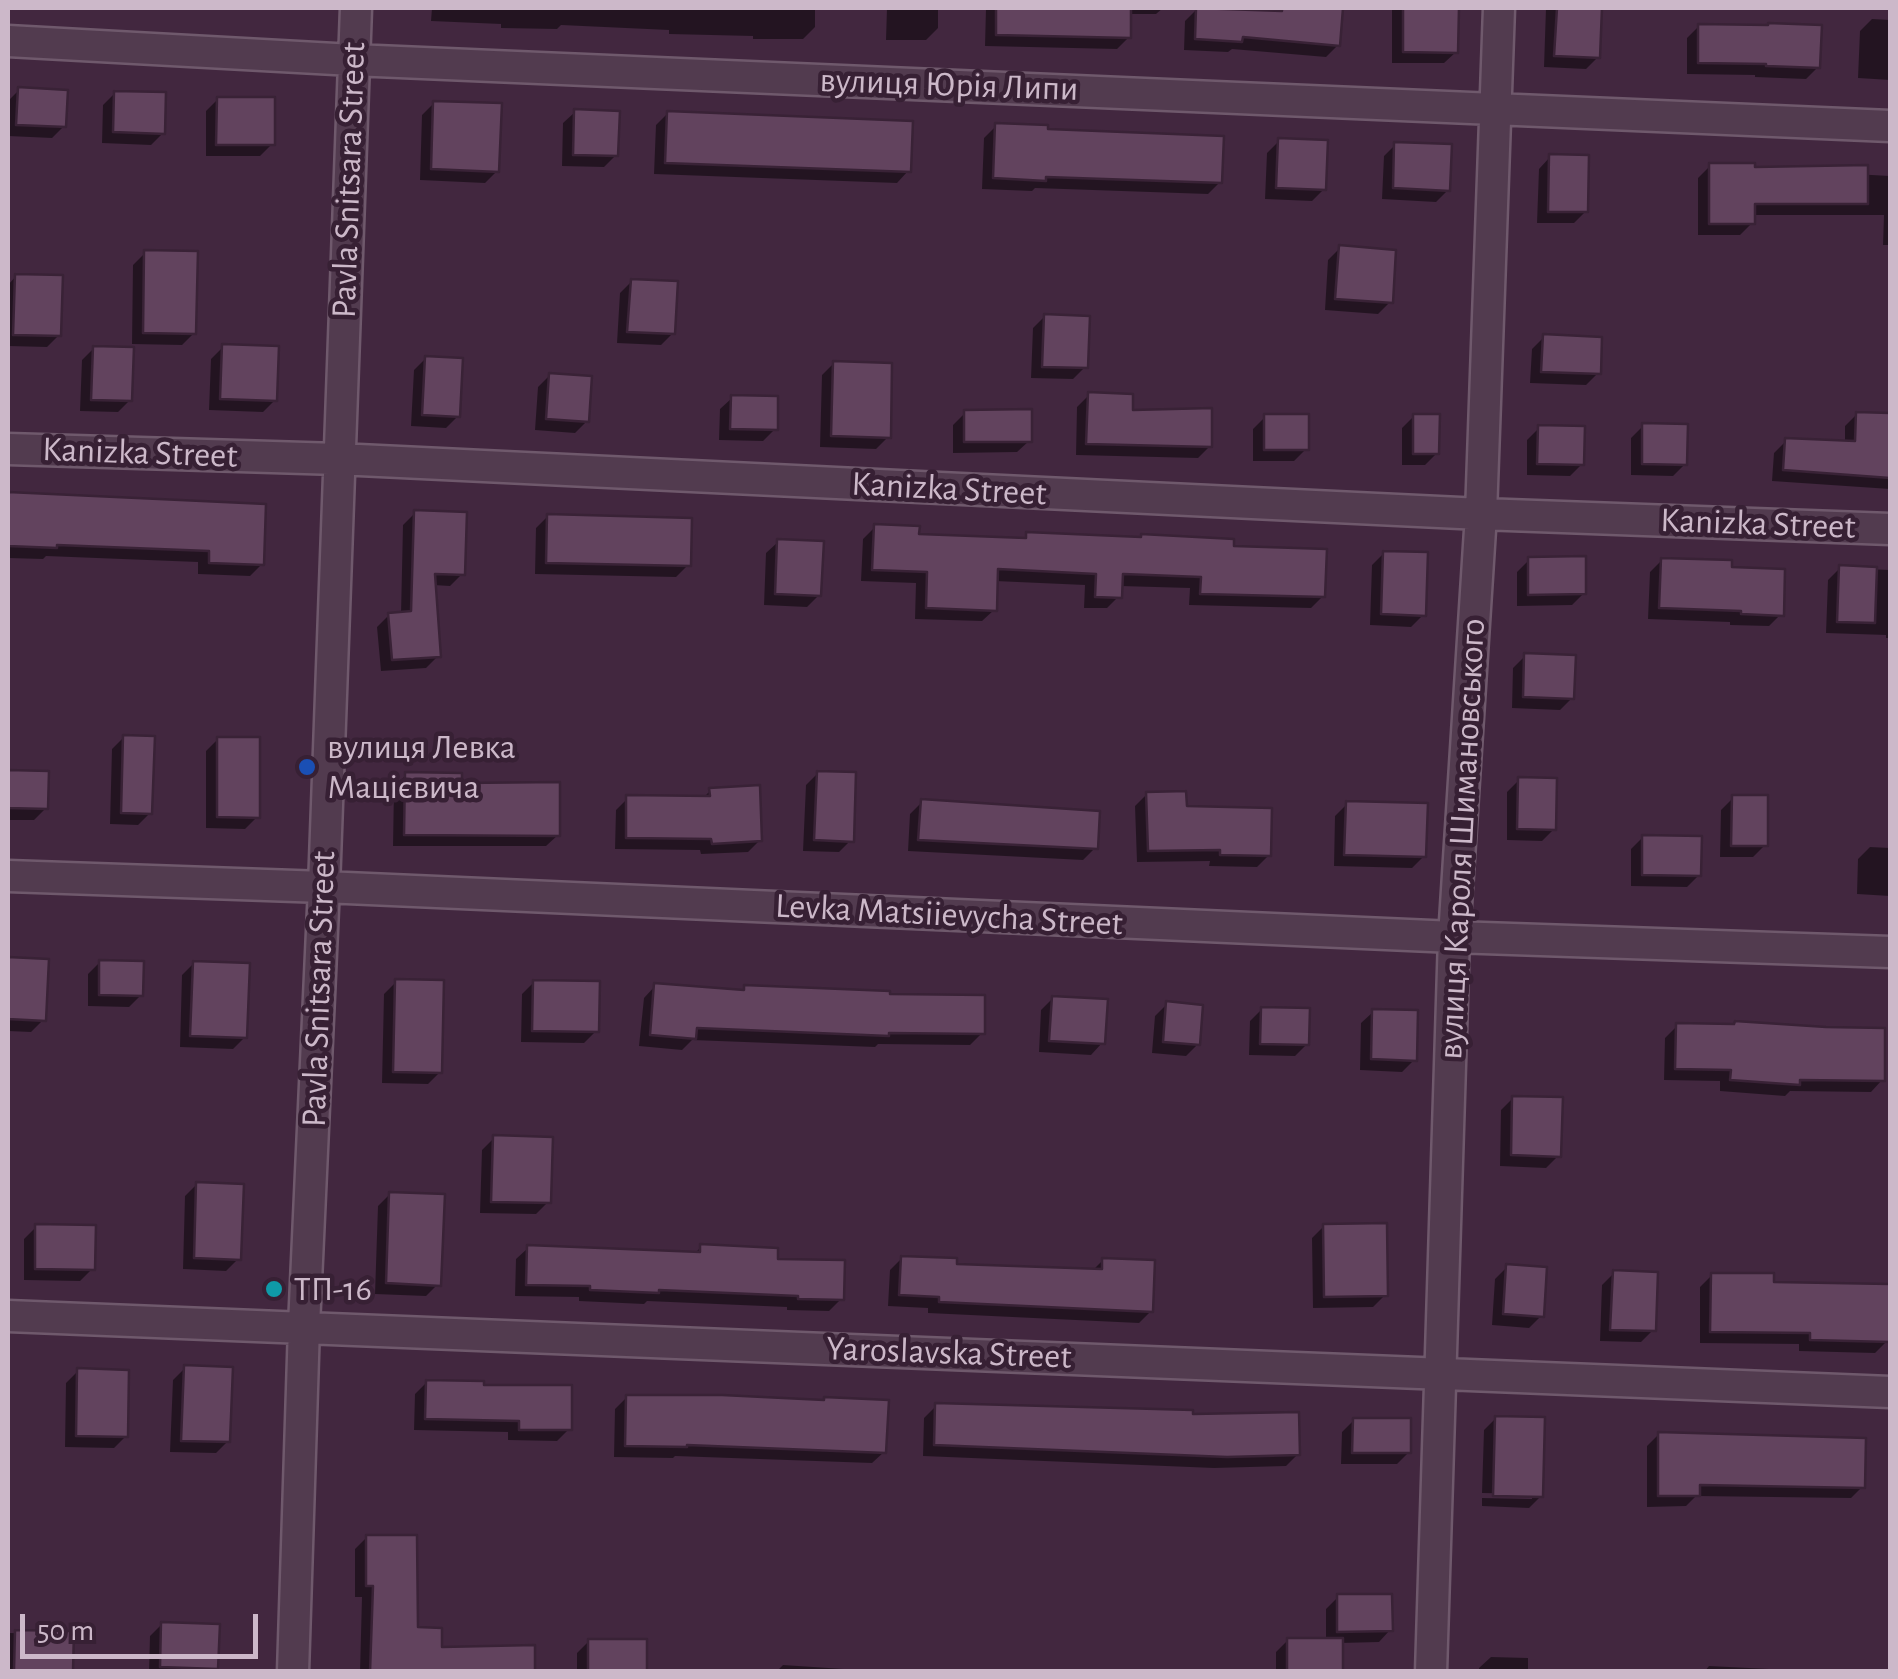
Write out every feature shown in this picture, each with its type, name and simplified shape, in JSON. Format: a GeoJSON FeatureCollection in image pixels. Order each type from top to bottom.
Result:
{"type":"FeatureCollection","features":[{"type":"Feature","properties":{"kind":"street","name":"Pavla Snitsara Street"},"geometry":{"type":"LineString","coordinates":[[294,1672],[356,8]]}},
{"type":"Feature","properties":{"kind":"street","name":"вулиця Кароля Шимановського"},"geometry":{"type":"LineString","coordinates":[[1431,1672],[1454,937],[1481,514],[1498,8]]}},
{"type":"Feature","properties":{"kind":"street","name":"вулиця Юрія Липи"},"geometry":{"type":"LineString","coordinates":[[8,41],[353,60],[1890,126]]}},
{"type":"Feature","properties":{"kind":"street","name":"Kanizka Street"},"geometry":{"type":"LineString","coordinates":[[8,449],[338,459],[1481,514],[1890,529]]}},
{"type":"Feature","properties":{"kind":"street","name":"Levka Matsiievycha Street"},"geometry":{"type":"LineString","coordinates":[[8,876],[1890,952]]}},
{"type":"Feature","properties":{"kind":"street","name":"Yaroslavska Street"},"geometry":{"type":"LineString","coordinates":[[8,1316],[1890,1392]]}},
{"type":"Feature","properties":{"kind":"building"},"geometry":{"type":"Polygon","coordinates":[[[996,8],[1131,8],[1131,38],[996,35],[996,8]]]}},
{"type":"Feature","properties":{"kind":"building"},"geometry":{"type":"Polygon","coordinates":[[[1196,8],[1343,8],[1340,46],[1243,37],[1242,42],[1195,39],[1196,8]]]}},
{"type":"Feature","properties":{"kind":"building"},"geometry":{"type":"Polygon","coordinates":[[[1403,8],[1459,8],[1458,53],[1403,52],[1403,8]]]}},
{"type":"Feature","properties":{"kind":"building"},"geometry":{"type":"Polygon","coordinates":[[[1557,8],[1602,8],[1600,58],[1554,56],[1557,8]]]}},
{"type":"Feature","properties":{"kind":"building"},"geometry":{"type":"Polygon","coordinates":[[[1698,24],[1822,25],[1820,68],[1698,63],[1698,24]]]}},
{"type":"Feature","properties":{"kind":"building"},"geometry":{"type":"Polygon","coordinates":[[[18,87],[68,90],[66,127],[16,125],[18,87]]]}},
{"type":"Feature","properties":{"kind":"building"},"geometry":{"type":"Polygon","coordinates":[[[114,91],[166,92],[165,134],[113,132],[114,91]]]}},
{"type":"Feature","properties":{"kind":"building"},"geometry":{"type":"Polygon","coordinates":[[[217,97],[275,97],[275,145],[216,145],[217,97]]]}},
{"type":"Feature","properties":{"kind":"building"},"geometry":{"type":"Polygon","coordinates":[[[433,101],[502,103],[499,172],[431,169],[433,101]]]}},
{"type":"Feature","properties":{"kind":"building"},"geometry":{"type":"Polygon","coordinates":[[[574,109],[620,111],[618,156],[573,155],[574,109]]]}},
{"type":"Feature","properties":{"kind":"building"},"geometry":{"type":"Polygon","coordinates":[[[667,111],[913,121],[911,172],[665,163],[667,111]]]}},
{"type":"Feature","properties":{"kind":"building"},"geometry":{"type":"Polygon","coordinates":[[[995,123],[1224,136],[1222,183],[993,178],[995,123]]]}},
{"type":"Feature","properties":{"kind":"building"},"geometry":{"type":"Polygon","coordinates":[[[1278,138],[1328,140],[1326,190],[1276,188],[1278,138]]]}},
{"type":"Feature","properties":{"kind":"building"},"geometry":{"type":"Polygon","coordinates":[[[1394,142],[1452,144],[1450,191],[1393,188],[1394,142]]]}},
{"type":"Feature","properties":{"kind":"building"},"geometry":{"type":"Polygon","coordinates":[[[1549,154],[1589,155],[1588,212],[1548,212],[1549,154]]]}},
{"type":"Feature","properties":{"kind":"building"},"geometry":{"type":"Polygon","coordinates":[[[1709,163],[1755,163],[1755,167],[1868,165],[1868,204],[1755,204],[1755,224],[1709,224],[1709,163]]]}},
{"type":"Feature","properties":{"kind":"building"},"geometry":{"type":"Polygon","coordinates":[[[1339,245],[1396,250],[1393,303],[1335,299],[1339,245]]]}},
{"type":"Feature","properties":{"kind":"building"},"geometry":{"type":"Polygon","coordinates":[[[144,250],[198,251],[196,334],[143,333],[144,250]]]}},
{"type":"Feature","properties":{"kind":"building"},"geometry":{"type":"Polygon","coordinates":[[[15,274],[63,275],[61,336],[13,335],[15,274]]]}},
{"type":"Feature","properties":{"kind":"building"},"geometry":{"type":"Polygon","coordinates":[[[631,279],[678,281],[675,334],[627,332],[631,279]]]}},
{"type":"Feature","properties":{"kind":"building"},"geometry":{"type":"Polygon","coordinates":[[[1044,314],[1090,316],[1088,368],[1042,367],[1044,314]]]}},
{"type":"Feature","properties":{"kind":"building"},"geometry":{"type":"Polygon","coordinates":[[[1543,334],[1602,337],[1601,374],[1541,372],[1543,334]]]}},
{"type":"Feature","properties":{"kind":"building"},"geometry":{"type":"Polygon","coordinates":[[[222,344],[279,346],[277,401],[220,399],[222,344]]]}},
{"type":"Feature","properties":{"kind":"building"},"geometry":{"type":"Polygon","coordinates":[[[93,346],[134,347],[132,401],[91,400],[93,346]]]}},
{"type":"Feature","properties":{"kind":"building"},"geometry":{"type":"Polygon","coordinates":[[[425,356],[463,358],[460,417],[422,415],[425,356]]]}},
{"type":"Feature","properties":{"kind":"building"},"geometry":{"type":"Polygon","coordinates":[[[833,361],[892,363],[891,438],[831,436],[833,361]]]}},
{"type":"Feature","properties":{"kind":"building"},"geometry":{"type":"Polygon","coordinates":[[[549,373],[592,376],[589,422],[546,419],[549,373]]]}},
{"type":"Feature","properties":{"kind":"building"},"geometry":{"type":"Polygon","coordinates":[[[1088,392],[1133,394],[1133,410],[1212,408],[1212,447],[1086,444],[1088,392]]]}},
{"type":"Feature","properties":{"kind":"building"},"geometry":{"type":"Polygon","coordinates":[[[731,395],[778,396],[778,430],[730,429],[731,395]]]}},
{"type":"Feature","properties":{"kind":"building"},"geometry":{"type":"Polygon","coordinates":[[[1032,409],[1032,442],[964,442],[964,410],[1032,409]]]}},
{"type":"Feature","properties":{"kind":"building"},"geometry":{"type":"Polygon","coordinates":[[[1856,412],[1890,413],[1890,478],[1783,470],[1785,438],[1855,441],[1856,412]]]}},
{"type":"Feature","properties":{"kind":"building"},"geometry":{"type":"Polygon","coordinates":[[[1264,414],[1309,414],[1309,450],[1264,450],[1264,414]]]}},
{"type":"Feature","properties":{"kind":"building"},"geometry":{"type":"Polygon","coordinates":[[[1413,414],[1440,414],[1439,454],[1413,454],[1413,414]]]}},
{"type":"Feature","properties":{"kind":"building"},"geometry":{"type":"Polygon","coordinates":[[[1642,423],[1688,424],[1687,465],[1642,464],[1642,423]]]}},
{"type":"Feature","properties":{"kind":"building"},"geometry":{"type":"Polygon","coordinates":[[[1538,425],[1585,426],[1584,465],[1537,464],[1538,425]]]}},
{"type":"Feature","properties":{"kind":"building"},"geometry":{"type":"Polygon","coordinates":[[[8,492],[266,504],[264,565],[209,563],[209,551],[8,546],[8,492]]]}},
{"type":"Feature","properties":{"kind":"building"},"geometry":{"type":"Polygon","coordinates":[[[414,510],[467,512],[465,575],[435,574],[441,657],[392,660],[388,613],[411,611],[414,510]]]}},
{"type":"Feature","properties":{"kind":"building"},"geometry":{"type":"Polygon","coordinates":[[[547,514],[692,518],[691,566],[546,563],[547,514]]]}},
{"type":"Feature","properties":{"kind":"building"},"geometry":{"type":"Polygon","coordinates":[[[874,524],[920,526],[919,534],[1026,538],[1026,532],[1141,534],[1234,539],[1234,546],[1327,549],[1325,597],[1200,594],[1201,577],[1123,574],[1122,598],[1095,597],[1096,574],[998,569],[997,611],[926,608],[927,572],[872,570],[874,524]]]}},
{"type":"Feature","properties":{"kind":"building"},"geometry":{"type":"Polygon","coordinates":[[[777,539],[824,541],[821,596],[775,594],[777,539]]]}},
{"type":"Feature","properties":{"kind":"building"},"geometry":{"type":"Polygon","coordinates":[[[1383,551],[1428,552],[1426,616],[1381,614],[1383,551]]]}},
{"type":"Feature","properties":{"kind":"building"},"geometry":{"type":"Polygon","coordinates":[[[1586,556],[1586,594],[1528,595],[1528,557],[1586,556]]]}},
{"type":"Feature","properties":{"kind":"building"},"geometry":{"type":"Polygon","coordinates":[[[1661,558],[1732,560],[1732,567],[1785,569],[1784,616],[1659,608],[1661,558]]]}},
{"type":"Feature","properties":{"kind":"building"},"geometry":{"type":"Polygon","coordinates":[[[1839,565],[1877,567],[1875,623],[1837,622],[1839,565]]]}},
{"type":"Feature","properties":{"kind":"building"},"geometry":{"type":"Polygon","coordinates":[[[1524,653],[1576,655],[1574,699],[1523,697],[1524,653]]]}},
{"type":"Feature","properties":{"kind":"building"},"geometry":{"type":"Polygon","coordinates":[[[123,735],[155,736],[152,814],[121,813],[123,735]]]}},
{"type":"Feature","properties":{"kind":"building"},"geometry":{"type":"Polygon","coordinates":[[[217,737],[260,737],[260,818],[217,817],[217,737]]]}},
{"type":"Feature","properties":{"kind":"building"},"geometry":{"type":"Polygon","coordinates":[[[8,770],[49,771],[48,809],[8,808],[8,770]]]}},
{"type":"Feature","properties":{"kind":"building"},"geometry":{"type":"Polygon","coordinates":[[[817,771],[856,772],[854,842],[814,840],[817,771]]]}},
{"type":"Feature","properties":{"kind":"building"},"geometry":{"type":"Polygon","coordinates":[[[405,772],[462,773],[462,783],[560,782],[560,836],[404,835],[405,772]]]}},
{"type":"Feature","properties":{"kind":"building"},"geometry":{"type":"Polygon","coordinates":[[[1518,777],[1557,778],[1556,830],[1517,829],[1518,777]]]}},
{"type":"Feature","properties":{"kind":"building"},"geometry":{"type":"Polygon","coordinates":[[[760,785],[762,841],[712,844],[711,839],[626,838],[626,795],[710,796],[709,788],[760,785]]]}},
{"type":"Feature","properties":{"kind":"building"},"geometry":{"type":"Polygon","coordinates":[[[1186,791],[1187,806],[1272,808],[1271,856],[1220,855],[1220,850],[1148,851],[1146,792],[1186,791]]]}},
{"type":"Feature","properties":{"kind":"building"},"geometry":{"type":"Polygon","coordinates":[[[1732,795],[1768,795],[1768,846],[1731,846],[1732,795]]]}},
{"type":"Feature","properties":{"kind":"building"},"geometry":{"type":"Polygon","coordinates":[[[921,799],[1100,811],[1098,849],[918,840],[921,799]]]}},
{"type":"Feature","properties":{"kind":"building"},"geometry":{"type":"Polygon","coordinates":[[[1346,801],[1428,803],[1426,857],[1344,855],[1346,801]]]}},
{"type":"Feature","properties":{"kind":"building"},"geometry":{"type":"Polygon","coordinates":[[[1642,835],[1702,836],[1701,876],[1642,875],[1642,835]]]}},
{"type":"Feature","properties":{"kind":"building"},"geometry":{"type":"Polygon","coordinates":[[[8,957],[49,959],[46,1021],[8,1019],[8,957]]]}},
{"type":"Feature","properties":{"kind":"building"},"geometry":{"type":"Polygon","coordinates":[[[99,960],[144,961],[143,996],[99,995],[99,960]]]}},
{"type":"Feature","properties":{"kind":"building"},"geometry":{"type":"Polygon","coordinates":[[[193,961],[250,963],[247,1038],[190,1036],[193,961]]]}},
{"type":"Feature","properties":{"kind":"building"},"geometry":{"type":"Polygon","coordinates":[[[395,979],[444,980],[442,1073],[393,1072],[395,979]]]}},
{"type":"Feature","properties":{"kind":"building"},"geometry":{"type":"Polygon","coordinates":[[[533,980],[600,981],[599,1032],[532,1031],[533,980]]]}},
{"type":"Feature","properties":{"kind":"building"},"geometry":{"type":"Polygon","coordinates":[[[654,983],[744,990],[744,985],[985,995],[985,1034],[889,1036],[697,1028],[696,1039],[650,1035],[654,983]]]}},
{"type":"Feature","properties":{"kind":"building"},"geometry":{"type":"Polygon","coordinates":[[[1052,996],[1108,999],[1105,1044],[1049,1041],[1052,996]]]}},
{"type":"Feature","properties":{"kind":"building"},"geometry":{"type":"Polygon","coordinates":[[[1166,1001],[1203,1005],[1200,1045],[1163,1042],[1166,1001]]]}},
{"type":"Feature","properties":{"kind":"building"},"geometry":{"type":"Polygon","coordinates":[[[1261,1007],[1310,1008],[1309,1045],[1260,1044],[1261,1007]]]}},
{"type":"Feature","properties":{"kind":"building"},"geometry":{"type":"Polygon","coordinates":[[[1372,1009],[1418,1010],[1417,1061],[1371,1059],[1372,1009]]]}},
{"type":"Feature","properties":{"kind":"building"},"geometry":{"type":"Polygon","coordinates":[[[1735,1021],[1885,1028],[1885,1081],[1800,1080],[1800,1085],[1730,1080],[1731,1070],[1675,1069],[1676,1023],[1735,1021]]]}},
{"type":"Feature","properties":{"kind":"building"},"geometry":{"type":"Polygon","coordinates":[[[1512,1096],[1563,1097],[1561,1157],[1511,1155],[1512,1096]]]}},
{"type":"Feature","properties":{"kind":"building"},"geometry":{"type":"Polygon","coordinates":[[[493,1135],[553,1137],[551,1203],[491,1202],[493,1135]]]}},
{"type":"Feature","properties":{"kind":"building"},"geometry":{"type":"Polygon","coordinates":[[[196,1182],[244,1184],[241,1260],[194,1258],[196,1182]]]}},
{"type":"Feature","properties":{"kind":"building"},"geometry":{"type":"Polygon","coordinates":[[[389,1192],[445,1194],[441,1286],[386,1283],[389,1192]]]}},
{"type":"Feature","properties":{"kind":"building"},"geometry":{"type":"Polygon","coordinates":[[[1387,1223],[1388,1296],[1324,1297],[1323,1224],[1387,1223]]]}},
{"type":"Feature","properties":{"kind":"building"},"geometry":{"type":"Polygon","coordinates":[[[35,1224],[96,1225],[95,1270],[35,1269],[35,1224]]]}},
{"type":"Feature","properties":{"kind":"building"},"geometry":{"type":"Polygon","coordinates":[[[700,1244],[778,1248],[778,1259],[845,1260],[844,1300],[526,1285],[527,1245],[700,1252],[700,1244]]]}},
{"type":"Feature","properties":{"kind":"building"},"geometry":{"type":"Polygon","coordinates":[[[901,1256],[957,1258],[957,1264],[1102,1269],[1102,1258],[1155,1260],[1153,1312],[939,1302],[939,1297],[899,1295],[901,1256]]]}},
{"type":"Feature","properties":{"kind":"building"},"geometry":{"type":"Polygon","coordinates":[[[1506,1264],[1547,1267],[1544,1317],[1503,1314],[1506,1264]]]}},
{"type":"Feature","properties":{"kind":"building"},"geometry":{"type":"Polygon","coordinates":[[[1613,1270],[1658,1272],[1656,1331],[1610,1330],[1613,1270]]]}},
{"type":"Feature","properties":{"kind":"building"},"geometry":{"type":"Polygon","coordinates":[[[1711,1273],[1774,1273],[1774,1282],[1890,1284],[1890,1342],[1810,1340],[1810,1333],[1710,1332],[1711,1273]]]}},
{"type":"Feature","properties":{"kind":"building"},"geometry":{"type":"Polygon","coordinates":[[[184,1365],[233,1367],[230,1442],[181,1441],[184,1365]]]}},
{"type":"Feature","properties":{"kind":"building"},"geometry":{"type":"Polygon","coordinates":[[[77,1368],[129,1370],[128,1437],[76,1436],[77,1368]]]}},
{"type":"Feature","properties":{"kind":"building"},"geometry":{"type":"Polygon","coordinates":[[[426,1380],[484,1381],[484,1385],[572,1385],[572,1430],[519,1430],[519,1421],[425,1419],[426,1380]]]}},
{"type":"Feature","properties":{"kind":"building"},"geometry":{"type":"Polygon","coordinates":[[[626,1395],[889,1400],[886,1453],[625,1446],[626,1395]]]}},
{"type":"Feature","properties":{"kind":"building"},"geometry":{"type":"Polygon","coordinates":[[[935,1403],[1193,1410],[1193,1414],[1299,1412],[1300,1455],[1227,1457],[934,1445],[935,1403]]]}},
{"type":"Feature","properties":{"kind":"building"},"geometry":{"type":"Polygon","coordinates":[[[1495,1416],[1545,1417],[1543,1497],[1493,1496],[1495,1416]]]}},
{"type":"Feature","properties":{"kind":"building"},"geometry":{"type":"Polygon","coordinates":[[[1353,1418],[1411,1418],[1411,1453],[1352,1453],[1353,1418]]]}},
{"type":"Feature","properties":{"kind":"building"},"geometry":{"type":"Polygon","coordinates":[[[1658,1432],[1866,1438],[1865,1488],[1700,1485],[1700,1496],[1658,1496],[1658,1432]]]}},
{"type":"Feature","properties":{"kind":"building"},"geometry":{"type":"Polygon","coordinates":[[[366,1535],[417,1535],[418,1627],[442,1628],[442,1647],[535,1645],[535,1672],[370,1672],[373,1586],[366,1586],[366,1535]]]}},
{"type":"Feature","properties":{"kind":"building"},"geometry":{"type":"Polygon","coordinates":[[[1337,1594],[1392,1594],[1393,1631],[1337,1632],[1337,1594]]]}},
{"type":"Feature","properties":{"kind":"building"},"geometry":{"type":"Polygon","coordinates":[[[161,1622],[220,1624],[218,1669],[160,1667],[161,1622]]]}},
{"type":"Feature","properties":{"kind":"building"},"geometry":{"type":"Polygon","coordinates":[[[15,1630],[74,1631],[73,1671],[14,1670],[15,1630]]]}},
{"type":"Feature","properties":{"kind":"building"},"geometry":{"type":"Polygon","coordinates":[[[1287,1638],[1343,1638],[1343,1672],[1287,1672],[1287,1638]]]}},
{"type":"Feature","properties":{"kind":"building"},"geometry":{"type":"Polygon","coordinates":[[[588,1639],[647,1639],[647,1672],[588,1672],[588,1639]]]}},
{"type":"Feature","properties":{"kind":"place","name":"вулиця Левка Мацієвича"},"geometry":{"type":"Point","coordinates":[307,767]}},
{"type":"Feature","properties":{"kind":"place","name":"ТП-16"},"geometry":{"type":"Point","coordinates":[274,1289]}}]}
